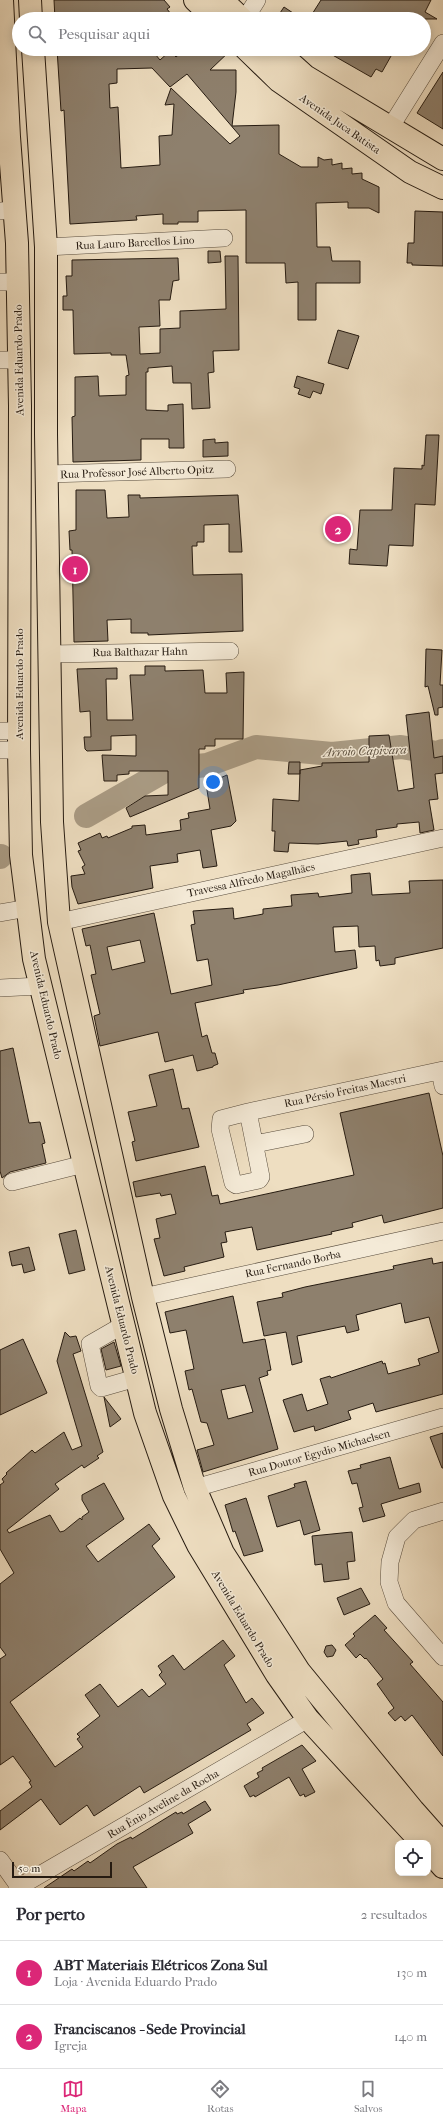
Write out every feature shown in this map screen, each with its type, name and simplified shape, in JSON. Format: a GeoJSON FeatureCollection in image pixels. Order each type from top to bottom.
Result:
{"type":"FeatureCollection","features":[{"type":"Feature","properties":{"kind":"main road","name":"Avenida Eduardo Prado"},"geometry":{"type":"LineString","coordinates":[[2,0],[8,211],[10,360],[20,406],[10,741],[21,855],[34,959],[40,986],[145,1413],[174,1496],[198,1545],[277,1675],[308,1719],[419,1840]]}},
{"type":"Feature","properties":{"kind":"main road"},"geometry":{"type":"LineString","coordinates":[[30,0],[31,12]]}},
{"type":"Feature","properties":{"kind":"main road"},"geometry":{"type":"LineString","coordinates":[[195,0],[208,12]]}},
{"type":"Feature","properties":{"kind":"main road"},"geometry":{"type":"LineString","coordinates":[[222,0],[235,12]]}},
{"type":"Feature","properties":{"kind":"main road","name":"Avenida Eduardo Prado"},"geometry":{"type":"LineString","coordinates":[[33,56],[46,247],[46,474],[52,822],[59,922],[143,1297],[171,1409],[195,1488],[223,1553],[299,1671],[443,1844]]}},
{"type":"Feature","properties":{"kind":"main road","name":"Avenida Juca Batista"},"geometry":{"type":"LineString","coordinates":[[253,56],[279,81],[410,172],[443,188]]}},
{"type":"Feature","properties":{"kind":"main road","name":"Avenida Juca Batista"},"geometry":{"type":"LineString","coordinates":[[283,56],[305,76],[443,159]]}},
{"type":"Feature","properties":{"kind":"main road"},"geometry":{"type":"LineString","coordinates":[[20,406],[37,412],[41,417],[46,434]]}},
{"type":"Feature","properties":{"kind":"main road"},"geometry":{"type":"LineString","coordinates":[[10,741],[30,745],[44,728],[51,711]]}},
{"type":"Feature","properties":{"kind":"main road"},"geometry":{"type":"LineString","coordinates":[[308,1719],[328,1706]]}},
{"type":"Feature","properties":{"kind":"main road"},"geometry":{"type":"LineString","coordinates":[[308,1719],[332,1729],[365,1752]]}},
{"type":"Feature","properties":{"kind":"main road"},"geometry":{"type":"LineString","coordinates":[[431,1853],[443,1867]]}},
{"type":"Feature","properties":{"kind":"street"},"geometry":{"type":"LineString","coordinates":[[249,12],[257,0]]}},
{"type":"Feature","properties":{"kind":"street"},"geometry":{"type":"LineString","coordinates":[[390,128],[443,43]]}},
{"type":"Feature","properties":{"kind":"street","name":"Rua Lauro Barcellos Lino"},"geometry":{"type":"LineString","coordinates":[[46,247],[224,238]]}},
{"type":"Feature","properties":{"kind":"street","name":"Rua Professor José Alberto Opitz"},"geometry":{"type":"LineString","coordinates":[[46,474],[227,469]]}},
{"type":"Feature","properties":{"kind":"street","name":"Rua Balthazar Hahn"},"geometry":{"type":"LineString","coordinates":[[49,654],[230,651]]}},
{"type":"Feature","properties":{"kind":"street","name":"Travessa Alfredo Magalhães"},"geometry":{"type":"LineString","coordinates":[[59,922],[443,838]]}},
{"type":"Feature","properties":{"kind":"street"},"geometry":{"type":"LineString","coordinates":[[0,913],[28,908]]}},
{"type":"Feature","properties":{"kind":"street"},"geometry":{"type":"LineString","coordinates":[[0,988],[40,986]]}},
{"type":"Feature","properties":{"kind":"street","name":"Rua Pérsio Freitas Maestri"},"geometry":{"type":"LineString","coordinates":[[248,1112],[261,1177],[259,1180],[236,1185],[233,1183],[220,1123],[221,1119],[248,1112],[442,1076]]}},
{"type":"Feature","properties":{"kind":"street"},"geometry":{"type":"LineString","coordinates":[[255,1144],[305,1134]]}},
{"type":"Feature","properties":{"kind":"street"},"geometry":{"type":"LineString","coordinates":[[12,1182],[84,1164]]}},
{"type":"Feature","properties":{"kind":"street","name":"Rua Fernando Borba"},"geometry":{"type":"LineString","coordinates":[[143,1297],[443,1232]]}},
{"type":"Feature","properties":{"kind":"street"},"geometry":{"type":"LineString","coordinates":[[123,1325],[90,1344],[99,1386],[102,1388],[136,1378]]}},
{"type":"Feature","properties":{"kind":"street","name":"Rua Doutor Egydio Michaelsen"},"geometry":{"type":"LineString","coordinates":[[195,1488],[443,1417]]}},
{"type":"Feature","properties":{"kind":"street"},"geometry":{"type":"LineString","coordinates":[[443,1511],[414,1520],[397,1537],[390,1562],[389,1582],[396,1603],[443,1657]]}},
{"type":"Feature","properties":{"kind":"street","name":"Rua Ênio Aveline da Rocha"},"geometry":{"type":"LineString","coordinates":[[19,1888],[308,1719]]}},
{"type":"Feature","properties":{"kind":"street"},"geometry":{"type":"LineString","coordinates":[[0,1860],[19,1888]]}},
{"type":"Feature","properties":{"kind":"building"},"geometry":{"type":"Polygon","coordinates":[[[54,0],[164,0],[170,7],[167,9],[169,12],[55,12],[54,0]]]}},
{"type":"Feature","properties":{"kind":"building"},"geometry":{"type":"Polygon","coordinates":[[[321,0],[431,0],[425,12],[313,12],[321,0]]]}},
{"type":"Feature","properties":{"kind":"building"},"geometry":{"type":"Polygon","coordinates":[[[284,7],[292,12],[281,12],[284,7]]]}},
{"type":"Feature","properties":{"kind":"building"},"geometry":{"type":"Polygon","coordinates":[[[431,16],[437,19],[431,19],[431,16]]]}},
{"type":"Feature","properties":{"kind":"building"},"geometry":{"type":"Polygon","coordinates":[[[57,56],[157,56],[160,60],[164,56],[225,56],[210,70],[236,70],[236,92],[232,126],[279,125],[279,154],[301,167],[318,167],[318,157],[324,160],[332,159],[332,165],[342,163],[342,169],[352,168],[352,174],[362,173],[362,179],[379,187],[379,213],[369,208],[348,208],[348,202],[316,203],[317,247],[330,247],[332,261],[360,261],[360,283],[316,283],[316,320],[298,320],[298,282],[286,283],[285,263],[246,263],[246,210],[198,211],[198,222],[178,222],[178,224],[163,224],[163,214],[136,216],[137,220],[70,224],[64,110],[61,111],[57,56]],[[152,68],[117,69],[117,83],[109,84],[110,108],[118,107],[121,168],[160,165],[159,136],[172,135],[174,104],[165,105],[171,88],[230,144],[240,136],[187,74],[170,87],[152,68]]]}},
{"type":"Feature","properties":{"kind":"building"},"geometry":{"type":"Polygon","coordinates":[[[334,56],[391,56],[382,72],[376,69],[371,77],[334,56]]]}},
{"type":"Feature","properties":{"kind":"building"},"geometry":{"type":"Polygon","coordinates":[[[443,72],[443,129],[417,113],[443,72]]]}},
{"type":"Feature","properties":{"kind":"building"},"geometry":{"type":"Polygon","coordinates":[[[415,211],[443,212],[443,266],[412,265],[412,263],[407,263],[408,243],[414,243],[415,211]]]}},
{"type":"Feature","properties":{"kind":"building"},"geometry":{"type":"Polygon","coordinates":[[[208,251],[220,251],[221,262],[208,263],[208,251]]]}},
{"type":"Feature","properties":{"kind":"building"},"geometry":{"type":"Polygon","coordinates":[[[225,256],[238,256],[239,350],[213,351],[214,372],[208,373],[210,408],[192,409],[191,383],[173,383],[172,366],[148,368],[148,372],[146,372],[146,410],[168,411],[168,405],[183,404],[184,448],[169,448],[169,439],[141,439],[141,460],[73,462],[72,417],[75,416],[75,377],[98,376],[99,396],[126,395],[126,376],[129,375],[126,355],[111,355],[111,353],[74,354],[73,310],[63,310],[63,296],[67,296],[66,276],[72,276],[72,260],[178,258],[179,280],[173,281],[170,300],[159,300],[160,326],[139,327],[140,354],[160,353],[160,329],[180,328],[180,311],[226,309],[225,256]]]}},
{"type":"Feature","properties":{"kind":"building"},"geometry":{"type":"Polygon","coordinates":[[[338,330],[359,336],[348,369],[328,363],[338,330]]]}},
{"type":"Feature","properties":{"kind":"building"},"geometry":{"type":"Polygon","coordinates":[[[297,376],[324,384],[321,394],[313,391],[310,398],[298,394],[300,389],[294,387],[297,376]]]}},
{"type":"Feature","properties":{"kind":"building"},"geometry":{"type":"Polygon","coordinates":[[[426,435],[439,435],[435,505],[415,504],[413,546],[389,545],[387,566],[349,564],[350,549],[357,550],[360,510],[392,510],[394,468],[422,469],[422,465],[424,466],[426,435]]]}},
{"type":"Feature","properties":{"kind":"building"},"geometry":{"type":"Polygon","coordinates":[[[215,439],[215,443],[228,442],[228,456],[203,457],[203,440],[215,439]]]}},
{"type":"Feature","properties":{"kind":"building"},"geometry":{"type":"Polygon","coordinates":[[[76,490],[105,490],[107,518],[129,517],[128,495],[140,495],[140,498],[238,495],[242,552],[229,552],[229,524],[204,525],[204,542],[197,542],[197,546],[192,546],[193,575],[242,574],[243,631],[148,635],[148,633],[131,633],[131,619],[107,620],[108,641],[74,642],[72,550],[70,550],[69,531],[76,530],[76,490]]]}},
{"type":"Feature","properties":{"kind":"building"},"geometry":{"type":"Polygon","coordinates":[[[426,649],[442,650],[440,685],[443,685],[443,707],[438,708],[438,715],[435,715],[428,686],[425,687],[426,649]]]}},
{"type":"Feature","properties":{"kind":"building"},"geometry":{"type":"Polygon","coordinates":[[[145,666],[165,666],[165,671],[203,670],[205,693],[227,693],[226,673],[244,672],[243,739],[215,739],[215,746],[205,746],[205,749],[199,749],[199,788],[130,817],[126,808],[145,796],[168,795],[168,771],[129,771],[129,774],[117,775],[117,781],[104,781],[102,755],[136,756],[136,735],[111,736],[111,750],[87,751],[85,749],[84,737],[91,737],[90,711],[80,712],[77,669],[117,668],[117,679],[106,679],[107,720],[133,720],[130,675],[145,675],[145,666]]]}},
{"type":"Feature","properties":{"kind":"building"},"geometry":{"type":"Polygon","coordinates":[[[429,712],[434,758],[443,756],[443,773],[435,774],[438,799],[429,800],[434,830],[420,833],[419,822],[397,824],[397,827],[376,830],[377,837],[358,840],[359,844],[348,846],[347,841],[318,844],[289,843],[288,852],[274,851],[275,831],[272,831],[273,799],[299,801],[300,770],[322,766],[322,763],[369,762],[369,736],[389,735],[398,791],[414,788],[406,715],[429,712]]]}},
{"type":"Feature","properties":{"kind":"building"},"geometry":{"type":"Polygon","coordinates":[[[289,762],[300,762],[300,774],[288,774],[289,762]]]}},
{"type":"Feature","properties":{"kind":"building"},"geometry":{"type":"Polygon","coordinates":[[[227,775],[236,821],[231,826],[211,830],[217,866],[203,868],[200,850],[177,854],[178,862],[150,866],[153,888],[78,904],[72,887],[71,876],[85,874],[82,867],[85,865],[78,851],[81,850],[78,843],[100,833],[102,838],[107,836],[108,838],[132,828],[132,826],[145,825],[146,835],[181,830],[180,820],[189,818],[188,813],[210,809],[206,784],[227,775]]]}},
{"type":"Feature","properties":{"kind":"building"},"geometry":{"type":"Polygon","coordinates":[[[370,873],[372,895],[410,893],[409,881],[443,880],[443,948],[395,958],[395,964],[380,966],[379,960],[376,961],[375,946],[359,947],[358,926],[333,927],[335,952],[355,950],[357,968],[278,985],[243,990],[244,993],[195,1003],[202,1037],[207,1035],[212,1053],[215,1053],[218,1064],[213,1067],[197,1071],[193,1055],[165,1062],[158,1032],[100,1046],[94,1016],[100,1014],[91,975],[96,974],[90,945],[86,946],[82,929],[154,913],[171,994],[212,985],[208,959],[197,961],[191,925],[195,924],[193,911],[233,908],[234,919],[263,914],[263,909],[292,906],[291,895],[318,893],[319,897],[352,893],[351,875],[370,873]],[[140,940],[107,947],[112,970],[145,962],[140,940]]]}},
{"type":"Feature","properties":{"kind":"building"},"geometry":{"type":"Polygon","coordinates":[[[13,1048],[29,1123],[40,1122],[45,1143],[42,1144],[46,1163],[10,1172],[2,1178],[0,1171],[0,1051],[13,1048]]]}},
{"type":"Feature","properties":{"kind":"building"},"geometry":{"type":"Polygon","coordinates":[[[173,1069],[182,1109],[189,1108],[199,1147],[136,1161],[132,1142],[135,1141],[128,1112],[157,1106],[149,1075],[173,1069]]]}},
{"type":"Feature","properties":{"kind":"building"},"geometry":{"type":"Polygon","coordinates":[[[429,1093],[443,1156],[443,1208],[384,1223],[382,1215],[352,1223],[353,1227],[331,1232],[332,1234],[257,1250],[252,1227],[225,1232],[227,1242],[221,1243],[224,1257],[184,1267],[185,1271],[164,1276],[154,1239],[160,1238],[156,1219],[176,1214],[171,1194],[161,1196],[160,1193],[136,1197],[133,1182],[205,1166],[212,1196],[218,1195],[220,1204],[354,1175],[340,1113],[429,1093]]]}},
{"type":"Feature","properties":{"kind":"building"},"geometry":{"type":"Polygon","coordinates":[[[76,1230],[85,1270],[69,1274],[59,1234],[76,1230]]]}},
{"type":"Feature","properties":{"kind":"building"},"geometry":{"type":"Polygon","coordinates":[[[29,1247],[35,1270],[24,1273],[22,1264],[12,1266],[9,1252],[29,1247]]]}},
{"type":"Feature","properties":{"kind":"building"},"geometry":{"type":"Polygon","coordinates":[[[432,1258],[433,1264],[443,1262],[443,1394],[376,1412],[373,1403],[348,1411],[351,1419],[315,1431],[314,1426],[294,1432],[283,1400],[302,1394],[307,1411],[328,1404],[320,1379],[330,1376],[331,1378],[382,1361],[383,1364],[385,1363],[388,1374],[420,1365],[418,1359],[439,1352],[429,1317],[405,1323],[401,1303],[356,1315],[359,1330],[347,1333],[345,1326],[297,1336],[302,1362],[292,1365],[286,1332],[264,1336],[257,1302],[283,1297],[282,1293],[305,1287],[394,1269],[393,1266],[432,1258]]]}},
{"type":"Feature","properties":{"kind":"building"},"geometry":{"type":"Polygon","coordinates":[[[233,1296],[243,1343],[265,1339],[271,1370],[267,1371],[268,1375],[259,1378],[278,1449],[203,1472],[197,1450],[214,1445],[207,1423],[201,1422],[192,1389],[189,1390],[185,1371],[194,1369],[186,1330],[170,1333],[165,1312],[233,1296]],[[245,1385],[221,1390],[228,1419],[253,1412],[245,1385]]]}},
{"type":"Feature","properties":{"kind":"building"},"geometry":{"type":"Polygon","coordinates":[[[65,1332],[70,1337],[76,1336],[81,1351],[73,1354],[103,1452],[97,1456],[99,1458],[84,1468],[82,1465],[55,1484],[59,1489],[7,1530],[9,1533],[50,1515],[60,1532],[64,1531],[80,1518],[82,1520],[82,1517],[89,1512],[82,1500],[82,1495],[104,1483],[124,1519],[86,1546],[98,1562],[149,1524],[160,1539],[152,1546],[175,1577],[10,1702],[55,1767],[83,1747],[77,1739],[80,1737],[77,1734],[100,1716],[85,1695],[100,1684],[118,1707],[142,1689],[149,1697],[166,1684],[159,1675],[162,1672],[158,1666],[173,1655],[184,1670],[223,1640],[235,1656],[224,1665],[246,1703],[252,1698],[264,1713],[247,1724],[251,1730],[144,1793],[140,1786],[94,1816],[87,1805],[60,1825],[41,1799],[0,1830],[0,1811],[32,1787],[29,1782],[31,1781],[13,1756],[0,1765],[0,1659],[6,1655],[0,1647],[0,1584],[14,1573],[0,1549],[0,1485],[4,1482],[2,1479],[7,1474],[6,1473],[32,1450],[35,1453],[64,1432],[72,1450],[82,1446],[57,1361],[65,1332]]]}},
{"type":"Feature","properties":{"kind":"building"},"geometry":{"type":"Polygon","coordinates":[[[23,1339],[47,1393],[0,1415],[0,1350],[23,1339]]]}},
{"type":"Feature","properties":{"kind":"building"},"geometry":{"type":"Polygon","coordinates":[[[114,1342],[121,1366],[106,1370],[101,1349],[114,1342]]]}},
{"type":"Feature","properties":{"kind":"building"},"geometry":{"type":"Polygon","coordinates":[[[104,1397],[121,1419],[110,1427],[104,1397]]]}},
{"type":"Feature","properties":{"kind":"building"},"geometry":{"type":"Polygon","coordinates":[[[443,1433],[443,1468],[442,1468],[430,1437],[443,1433]]]}},
{"type":"Feature","properties":{"kind":"building"},"geometry":{"type":"Polygon","coordinates":[[[390,1457],[399,1489],[419,1483],[421,1492],[381,1504],[385,1516],[363,1522],[359,1508],[363,1507],[357,1483],[352,1484],[348,1471],[361,1468],[360,1465],[390,1457]]]}},
{"type":"Feature","properties":{"kind":"building"},"geometry":{"type":"Polygon","coordinates":[[[306,1481],[320,1530],[304,1535],[300,1520],[277,1527],[268,1496],[295,1487],[294,1484],[306,1481]]]}},
{"type":"Feature","properties":{"kind":"building"},"geometry":{"type":"Polygon","coordinates":[[[246,1498],[263,1551],[244,1556],[235,1531],[233,1532],[225,1505],[246,1498]]]}},
{"type":"Feature","properties":{"kind":"building"},"geometry":{"type":"Polygon","coordinates":[[[352,1532],[355,1561],[347,1562],[349,1579],[324,1582],[322,1564],[315,1565],[312,1536],[352,1532]]]}},
{"type":"Feature","properties":{"kind":"building"},"geometry":{"type":"Polygon","coordinates":[[[361,1588],[370,1604],[344,1615],[337,1598],[361,1588]]]}},
{"type":"Feature","properties":{"kind":"building"},"geometry":{"type":"Polygon","coordinates":[[[375,1615],[387,1628],[384,1630],[413,1662],[410,1664],[443,1702],[443,1756],[412,1715],[405,1721],[401,1716],[395,1721],[388,1713],[394,1708],[377,1684],[383,1679],[366,1658],[365,1659],[360,1654],[356,1658],[345,1645],[355,1636],[353,1634],[375,1615]]]}},
{"type":"Feature","properties":{"kind":"building"},"geometry":{"type":"Polygon","coordinates":[[[332,1645],[336,1650],[333,1656],[327,1657],[324,1652],[326,1646],[332,1645]]]}},
{"type":"Feature","properties":{"kind":"building"},"geometry":{"type":"Polygon","coordinates":[[[302,1745],[316,1761],[302,1769],[315,1792],[305,1797],[304,1794],[300,1796],[289,1777],[255,1797],[254,1795],[250,1797],[244,1786],[259,1777],[257,1773],[263,1770],[262,1768],[302,1745]]]}},
{"type":"Feature","properties":{"kind":"building"},"geometry":{"type":"Polygon","coordinates":[[[205,1801],[211,1810],[188,1824],[193,1833],[133,1867],[147,1888],[44,1888],[72,1869],[74,1871],[88,1861],[90,1863],[117,1844],[131,1837],[132,1839],[176,1812],[177,1814],[182,1812],[183,1814],[205,1801]]]}},
{"type":"Feature","properties":{"kind":"waterway","name":"Arroio Capivara"},"geometry":{"type":"LineString","coordinates":[[86,816],[168,769],[207,765],[256,747],[332,754],[401,747],[437,753],[443,751]]}},
{"type":"Feature","properties":{"kind":"place","name":"Franciscanos - Sede Provincial"},"geometry":{"type":"Point","coordinates":[338,529]}},
{"type":"Feature","properties":{"kind":"place","name":"ABT Materiais Elétricos Zona Sul"},"geometry":{"type":"Point","coordinates":[75,569]}}]}
